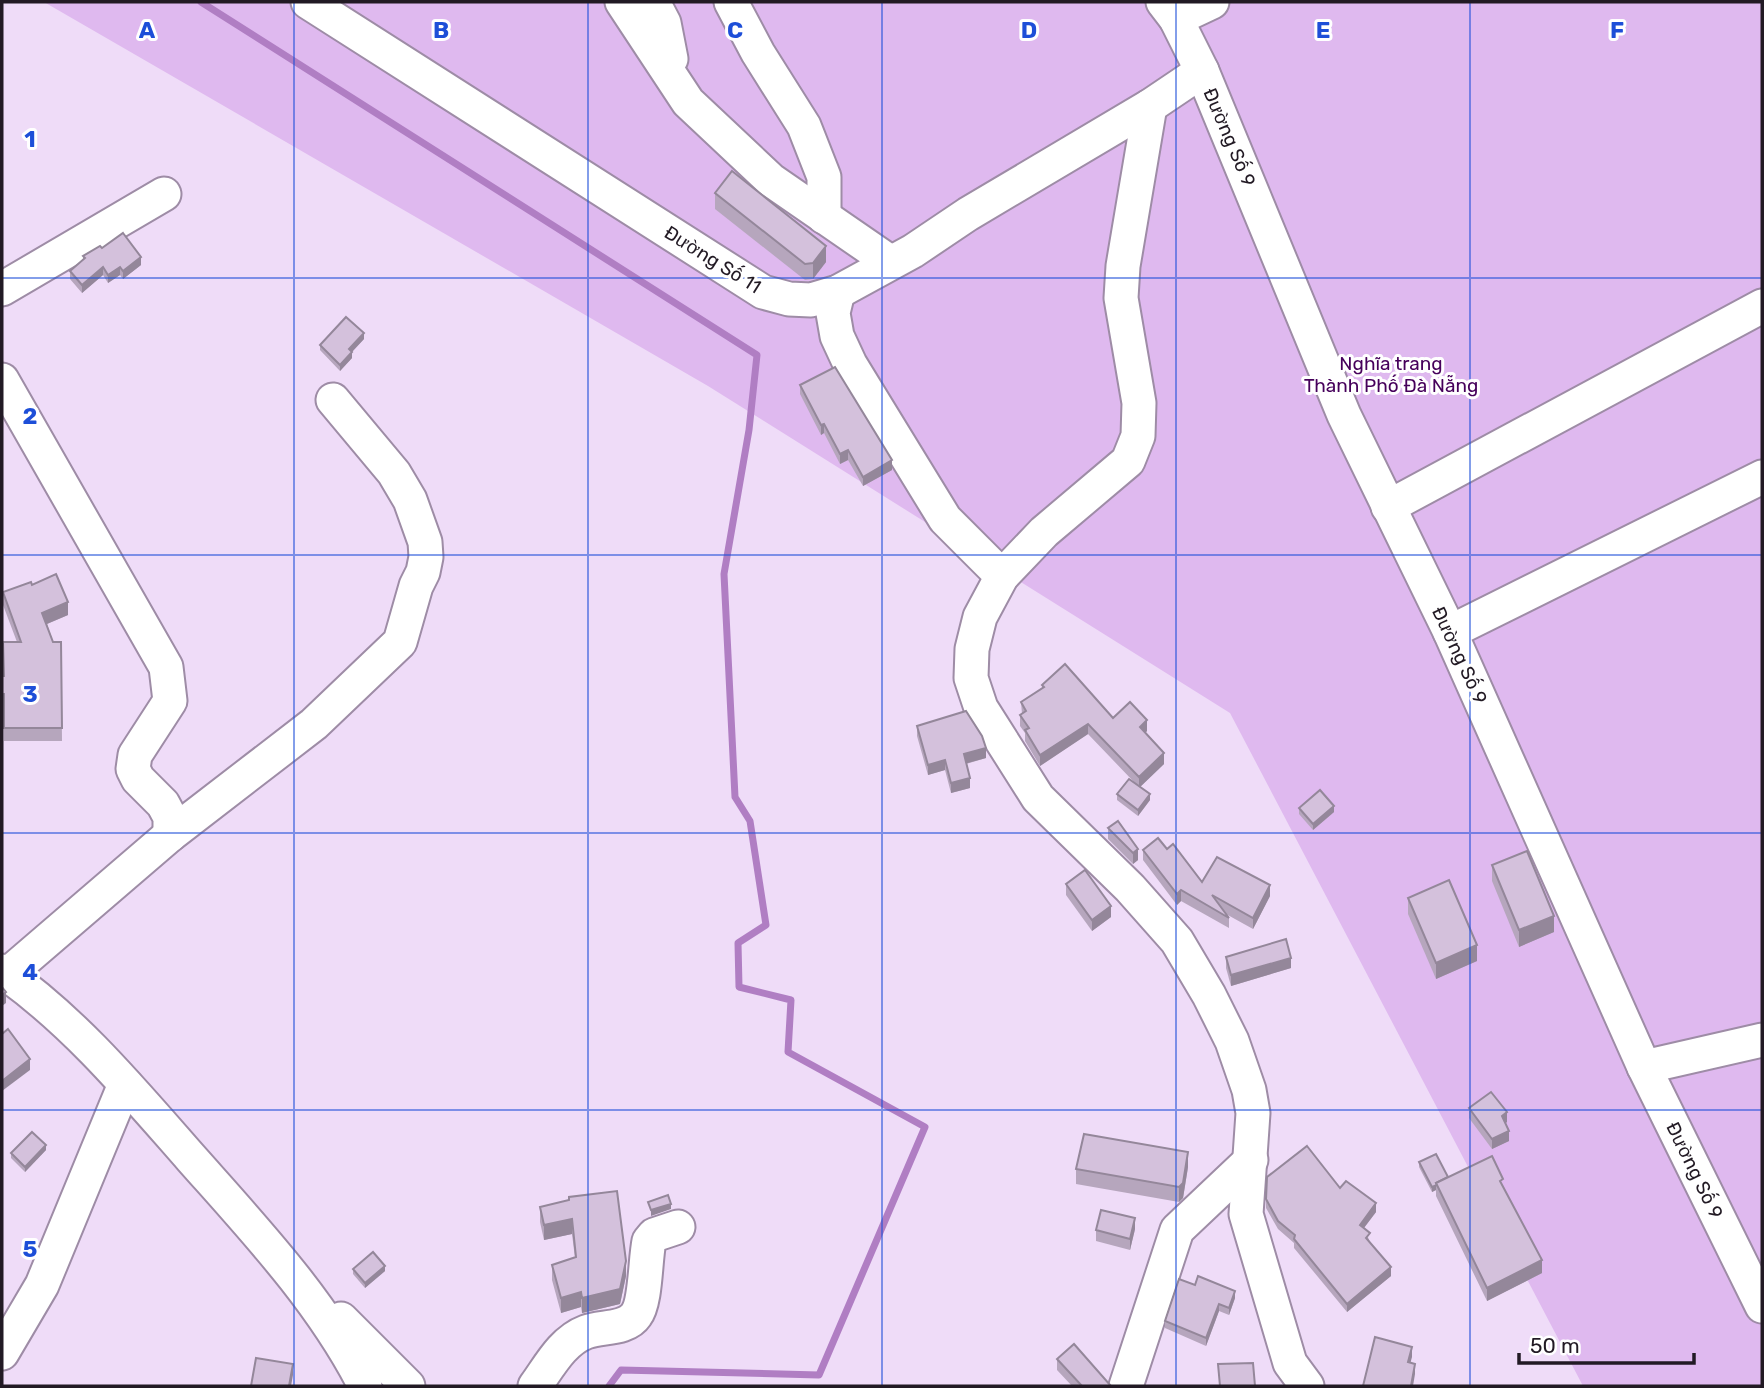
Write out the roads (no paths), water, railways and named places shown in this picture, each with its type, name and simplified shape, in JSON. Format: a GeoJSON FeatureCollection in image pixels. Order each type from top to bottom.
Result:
{"type":"FeatureCollection","features":[{"type":"Feature","properties":{"kind":"street","name":"Đường Số 11"},"geometry":{"type":"LineString","coordinates":[[309,2],[762,292],[789,299],[811,300],[838,292],[913,251],[968,214],[1150,106],[1202,71]]}},
{"type":"Feature","properties":{"kind":"street"},"geometry":{"type":"LineString","coordinates":[[622,2],[688,102],[771,180],[890,262]]}},
{"type":"Feature","properties":{"kind":"street"},"geometry":{"type":"LineString","coordinates":[[653,2],[664,23],[676,83]]}},
{"type":"Feature","properties":{"kind":"street"},"geometry":{"type":"LineString","coordinates":[[731,2],[758,53],[804,126],[824,177],[824,217]]}},
{"type":"Feature","properties":{"kind":"street"},"geometry":{"type":"LineString","coordinates":[[1169,10],[1212,2]]}},
{"type":"Feature","properties":{"kind":"street","name":"Đường Số 9"},"geometry":{"type":"LineString","coordinates":[[1169,10],[1202,71],[1344,415],[1450,632],[1644,1067],[1762,1306]]}},
{"type":"Feature","properties":{"kind":"street"},"geometry":{"type":"LineString","coordinates":[[1150,106],[1123,266],[1121,298],[1139,402],[1138,436],[1128,461],[1044,532],[1002,576],[980,617],[972,649],[971,678],[981,708],[1038,798],[1130,888],[1177,941],[1232,1041],[1249,1090],[1253,1113],[1246,1214],[1290,1363],[1307,1386]]}},
{"type":"Feature","properties":{"kind":"street"},"geometry":{"type":"LineString","coordinates":[[2,289],[164,194]]}},
{"type":"Feature","properties":{"kind":"street"},"geometry":{"type":"LineString","coordinates":[[838,292],[833,313],[837,336],[850,364],[945,519],[1002,576]]}},
{"type":"Feature","properties":{"kind":"street"},"geometry":{"type":"LineString","coordinates":[[1388,507],[1762,306]]}},
{"type":"Feature","properties":{"kind":"street"},"geometry":{"type":"LineString","coordinates":[[2,380],[166,667],[170,701],[135,755],[133,769],[138,779],[163,804],[170,817],[170,835]]}},
{"type":"Feature","properties":{"kind":"street"},"geometry":{"type":"LineString","coordinates":[[333,400],[394,473],[410,500],[425,542],[423,572],[416,586],[400,642],[314,724],[170,835],[5,973],[57,1015],[125,1084],[278,1255],[408,1386]]}},
{"type":"Feature","properties":{"kind":"street"},"geometry":{"type":"LineString","coordinates":[[1450,632],[1762,477]]}},
{"type":"Feature","properties":{"kind":"street"},"geometry":{"type":"LineString","coordinates":[[1644,1067],[1762,1040]]}},
{"type":"Feature","properties":{"kind":"street"},"geometry":{"type":"LineString","coordinates":[[2,1353],[42,1285],[125,1084]]}},
{"type":"Feature","properties":{"kind":"street"},"geometry":{"type":"LineString","coordinates":[[1126,1386],[1177,1230],[1251,1160]]}},
{"type":"Feature","properties":{"kind":"street"},"geometry":{"type":"LineString","coordinates":[[535,1386],[562,1349],[576,1337],[587,1331],[622,1325],[636,1317],[641,1305],[649,1241],[654,1234],[678,1227]]}},
{"type":"Feature","properties":{"kind":"street"},"geometry":{"type":"LineString","coordinates":[[278,1255],[350,1357],[365,1386]]}},
{"type":"Feature","properties":{"kind":"waterway"},"geometry":{"type":"LineString","coordinates":[[201,2],[757,355],[749,430],[724,574],[735,797],[750,821],[766,925],[738,943],[739,987],[791,1000],[788,1052],[925,1127],[819,1375],[621,1370],[609,1386]]}},
{"type":"Feature","properties":{"kind":"park label","name":"Nghĩa trang Thành Phố Đà Nẵng"},"geometry":{"type":"Point","coordinates":[1391,374]}}]}
